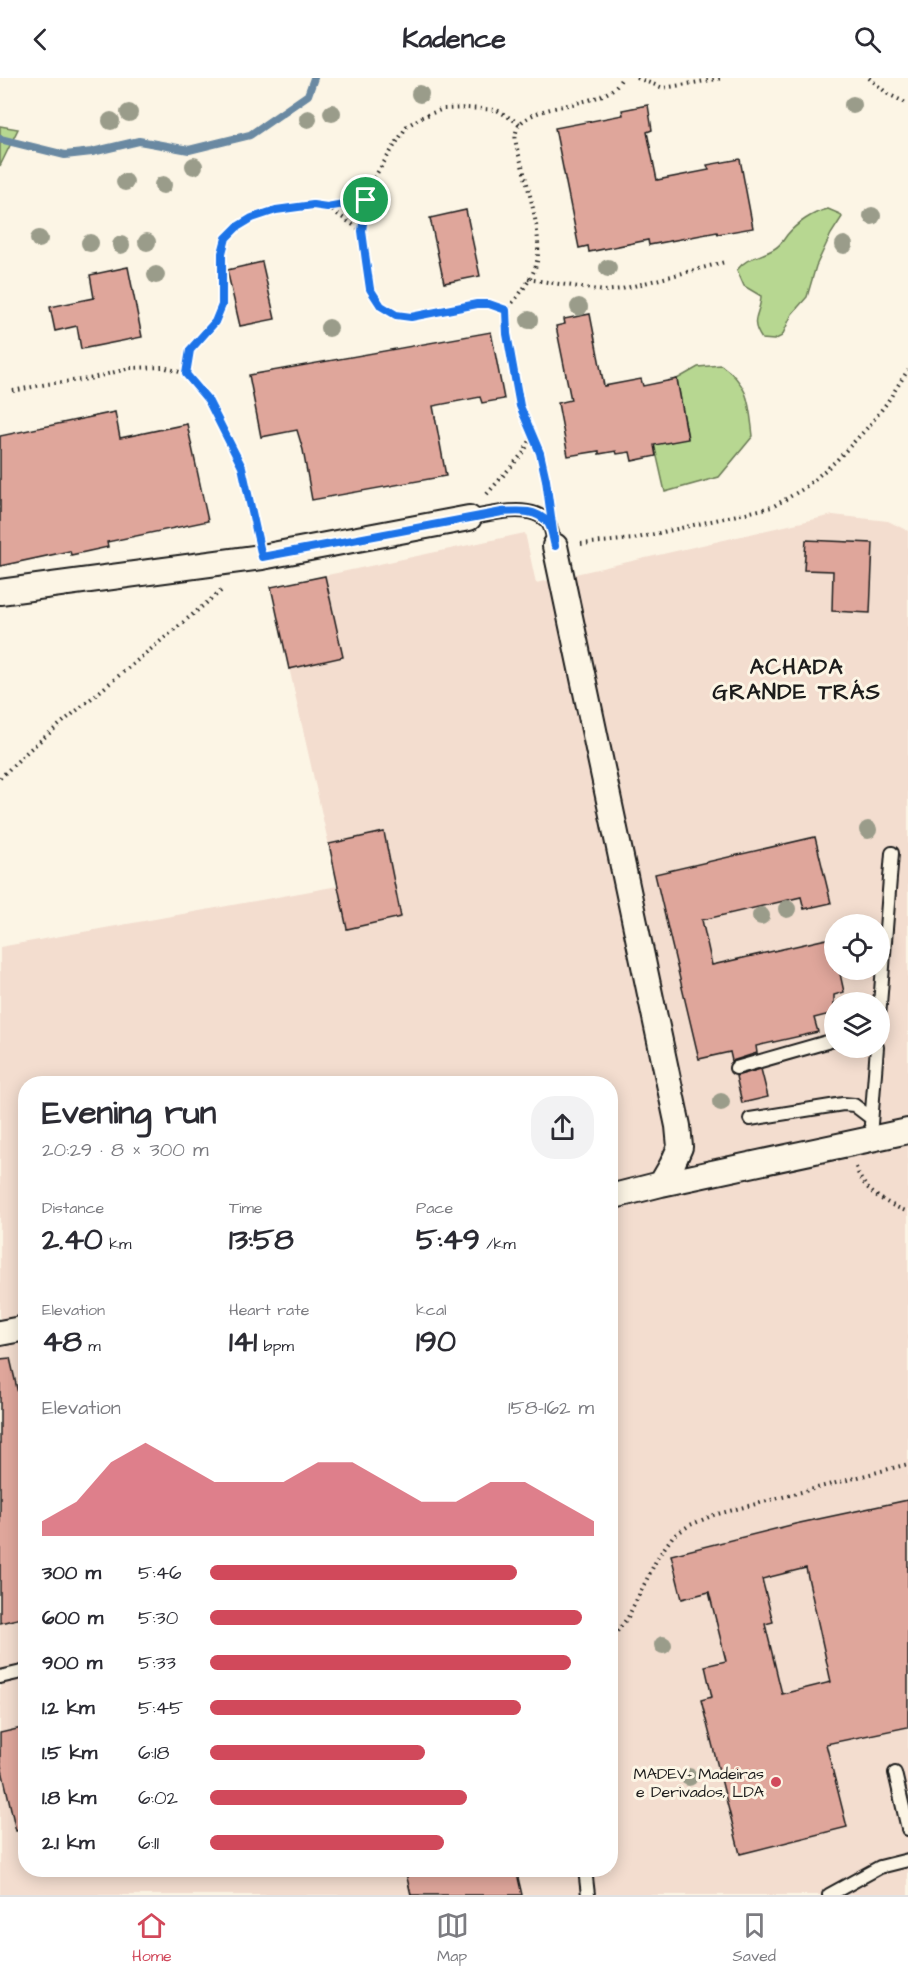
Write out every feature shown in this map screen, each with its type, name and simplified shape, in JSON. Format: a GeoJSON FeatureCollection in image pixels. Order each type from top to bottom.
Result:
{"type":"FeatureCollection","features":[{"type":"Feature","properties":{"kind":"street"},"geometry":{"type":"LineString","coordinates":[[0,592],[262,557],[470,518]]}},
{"type":"Feature","properties":{"kind":"street"},"geometry":{"type":"LineString","coordinates":[[555,546],[678,1126],[680,1147],[661,1184]]}},
{"type":"Feature","properties":{"kind":"street"},"geometry":{"type":"LineString","coordinates":[[618,1195],[864,1134],[908,1131]]}},
{"type":"Feature","properties":{"kind":"street"},"geometry":{"type":"LineString","coordinates":[[0,1333],[18,1330]]}},
{"type":"Feature","properties":{"kind":"lane"},"geometry":{"type":"LineString","coordinates":[[470,518],[520,510],[537,514],[549,524],[555,546]]}},
{"type":"Feature","properties":{"kind":"lane"},"geometry":{"type":"LineString","coordinates":[[881,992],[892,853]]}},
{"type":"Feature","properties":{"kind":"lane"},"geometry":{"type":"LineString","coordinates":[[736,1068],[824,1043]]}},
{"type":"Feature","properties":{"kind":"lane"},"geometry":{"type":"LineString","coordinates":[[864,1134],[875,1058]]}},
{"type":"Feature","properties":{"kind":"lane"},"geometry":{"type":"LineString","coordinates":[[750,1119],[843,1104],[854,1105],[864,1134]]}},
{"type":"Feature","properties":{"kind":"lane"},"geometry":{"type":"LineString","coordinates":[[0,1677],[18,1673]]}},
{"type":"Feature","properties":{"kind":"lane"},"geometry":{"type":"LineString","coordinates":[[895,1773],[908,1829]]}},
{"type":"Feature","properties":{"kind":"lane"},"geometry":{"type":"LineString","coordinates":[[829,1895],[880,1867],[908,1860]]}},
{"type":"Feature","properties":{"kind":"lane"},"geometry":{"type":"LineString","coordinates":[[586,1877],[588,1895]]}},
{"type":"Feature","properties":{"kind":"path"},"geometry":{"type":"LineString","coordinates":[[470,518],[531,439],[520,406],[507,334],[506,310],[519,295],[536,266],[539,247],[515,134],[519,124],[527,118],[538,113],[595,99],[611,91],[622,78]]}},
{"type":"Feature","properties":{"kind":"path"},"geometry":{"type":"LineString","coordinates":[[637,78],[663,88],[723,78]]}},
{"type":"Feature","properties":{"kind":"path"},"geometry":{"type":"LineString","coordinates":[[869,78],[888,94],[908,104]]}},
{"type":"Feature","properties":{"kind":"path"},"geometry":{"type":"LineString","coordinates":[[506,310],[489,304],[477,304],[429,315],[411,317],[396,315],[381,306],[370,289],[362,231],[366,200],[372,181],[407,126],[422,117],[443,110],[467,108],[497,110],[519,124]]}},
{"type":"Feature","properties":{"kind":"path"},"geometry":{"type":"LineString","coordinates":[[186,374],[190,350],[215,322],[222,305],[222,253],[226,238],[237,227],[252,218],[276,210],[313,205],[327,207],[366,200]]}},
{"type":"Feature","properties":{"kind":"path"},"geometry":{"type":"LineString","coordinates":[[327,207],[362,231]]}},
{"type":"Feature","properties":{"kind":"path"},"geometry":{"type":"LineString","coordinates":[[528,279],[604,291],[622,289],[724,262]]}},
{"type":"Feature","properties":{"kind":"path"},"geometry":{"type":"LineString","coordinates":[[13,391],[47,384],[89,380],[130,368],[163,367],[186,374],[208,400],[242,467],[262,557]]}},
{"type":"Feature","properties":{"kind":"path"},"geometry":{"type":"LineString","coordinates":[[555,546],[633,539],[772,507],[803,489],[836,461],[868,426],[908,370]]}},
{"type":"Feature","properties":{"kind":"path"},"geometry":{"type":"LineString","coordinates":[[520,406],[540,453],[549,502]]}},
{"type":"Feature","properties":{"kind":"path"},"geometry":{"type":"LineString","coordinates":[[0,778],[29,750],[226,587]]}},
{"type":"Feature","properties":{"kind":"path"},"geometry":{"type":"LineString","coordinates":[[864,1134],[859,1175],[872,1193],[908,1212]]}},
{"type":"Feature","properties":{"kind":"path"},"geometry":{"type":"LineString","coordinates":[[618,1630],[628,1617],[658,1557],[673,1536],[690,1525],[714,1515],[908,1464]]}},
{"type":"Feature","properties":{"kind":"shaded area"},"geometry":{"type":"Polygon","coordinates":[[[833,515],[888,521],[908,531],[908,1895],[0,1895],[0,947],[338,886],[271,587],[525,533],[536,583],[833,515]]]}},
{"type":"Feature","properties":{"kind":"green space"},"geometry":{"type":"Polygon","coordinates":[[[0,126],[18,129],[0,166],[0,126]]]}},
{"type":"Feature","properties":{"kind":"green space"},"geometry":{"type":"Polygon","coordinates":[[[828,209],[842,217],[816,266],[807,297],[792,314],[782,336],[774,340],[762,339],[756,326],[761,296],[744,286],[737,270],[749,260],[778,246],[805,219],[828,209]]]}},
{"type":"Feature","properties":{"kind":"green space"},"geometry":{"type":"Polygon","coordinates":[[[721,365],[731,372],[743,388],[749,405],[753,436],[719,477],[665,492],[653,439],[665,443],[688,438],[677,379],[698,367],[721,365]]]}},
{"type":"Feature","properties":{"kind":"building"},"geometry":{"type":"Polygon","coordinates":[[[648,105],[652,130],[647,132],[657,180],[709,170],[707,165],[740,159],[753,228],[718,234],[717,232],[649,245],[648,240],[589,252],[588,246],[579,248],[555,128],[623,115],[622,110],[648,105]]]}},
{"type":"Feature","properties":{"kind":"building"},"geometry":{"type":"Polygon","coordinates":[[[466,210],[480,276],[444,283],[430,218],[466,210]]]}},
{"type":"Feature","properties":{"kind":"building"},"geometry":{"type":"Polygon","coordinates":[[[262,262],[275,319],[240,326],[227,270],[262,262]]]}},
{"type":"Feature","properties":{"kind":"building"},"geometry":{"type":"Polygon","coordinates":[[[128,267],[142,337],[81,349],[77,326],[55,331],[50,307],[94,298],[90,275],[128,267]]]}},
{"type":"Feature","properties":{"kind":"building"},"geometry":{"type":"Polygon","coordinates":[[[590,314],[604,386],[641,379],[643,386],[677,379],[688,439],[654,445],[656,456],[632,461],[630,452],[617,454],[616,451],[599,454],[599,451],[568,456],[558,403],[571,400],[556,326],[565,324],[564,319],[590,314]]]}},
{"type":"Feature","properties":{"kind":"building"},"geometry":{"type":"Polygon","coordinates":[[[491,332],[504,399],[482,403],[480,397],[433,406],[446,476],[312,500],[297,430],[261,437],[249,375],[491,332]]]}},
{"type":"Feature","properties":{"kind":"building"},"geometry":{"type":"Polygon","coordinates":[[[115,412],[120,438],[187,424],[208,521],[107,542],[108,547],[71,555],[70,551],[0,566],[0,436],[115,412]]]}},
{"type":"Feature","properties":{"kind":"building"},"geometry":{"type":"Polygon","coordinates":[[[806,540],[873,543],[870,613],[832,611],[833,571],[804,570],[806,540]]]}},
{"type":"Feature","properties":{"kind":"building"},"geometry":{"type":"Polygon","coordinates":[[[325,576],[343,657],[289,669],[271,587],[325,576]]]}},
{"type":"Feature","properties":{"kind":"building"},"geometry":{"type":"Polygon","coordinates":[[[384,832],[401,917],[347,929],[329,844],[384,832]]]}},
{"type":"Feature","properties":{"kind":"building"},"geometry":{"type":"Polygon","coordinates":[[[815,837],[831,903],[804,909],[801,897],[702,920],[712,965],[824,940],[824,980],[841,980],[844,992],[824,992],[824,1016],[814,1018],[818,1032],[756,1046],[757,1053],[732,1061],[730,1052],[699,1059],[655,874],[815,837]]]}},
{"type":"Feature","properties":{"kind":"building"},"geometry":{"type":"Polygon","coordinates":[[[761,1069],[768,1097],[742,1103],[736,1076],[761,1069]]]}},
{"type":"Feature","properties":{"kind":"building"},"geometry":{"type":"Polygon","coordinates":[[[10,1358],[18,1393],[18,1619],[0,1623],[0,1359],[10,1358]]]}},
{"type":"Feature","properties":{"kind":"building"},"geometry":{"type":"Polygon","coordinates":[[[908,1500],[908,1727],[826,1744],[847,1827],[740,1854],[701,1700],[712,1697],[705,1666],[726,1661],[709,1592],[682,1599],[671,1555],[795,1524],[908,1500]],[[806,1568],[762,1579],[773,1622],[765,1624],[782,1694],[831,1682],[806,1568]]]}},
{"type":"Feature","properties":{"kind":"building"},"geometry":{"type":"Polygon","coordinates":[[[18,1729],[18,1831],[16,1831],[0,1761],[0,1733],[18,1729]]]}},
{"type":"Feature","properties":{"kind":"building"},"geometry":{"type":"Polygon","coordinates":[[[407,1877],[518,1877],[522,1895],[411,1895],[407,1877]]]}},
{"type":"Feature","properties":{"kind":"waterway"},"geometry":{"type":"LineString","coordinates":[[0,139],[65,155],[92,152],[139,141],[189,150],[250,135],[308,95],[314,78]]}},
{"type":"Feature","properties":{"kind":"place","name":"MADEV- Madeiras e Derivados, LDA"},"geometry":{"type":"Point","coordinates":[776,1782]}},
{"type":"Feature","properties":{"kind":"district","name":"ACHADA GRANDE TRÁS"},"geometry":{"type":"Point","coordinates":[797,678]}},
{"type":"Feature","properties":{"kind":"route"},"geometry":{"type":"LineString","coordinates":[[366,200],[362,231],[366,261],[370,289],[381,306],[396,315],[411,317],[477,304],[489,304],[506,310],[505,322],[520,406],[540,453],[555,546],[549,524],[537,514],[520,510],[262,557],[242,467],[208,400],[186,374],[190,350],[215,322],[222,305],[222,253],[226,238],[237,227],[252,218],[276,210],[313,205],[327,207],[366,200]]}}]}
